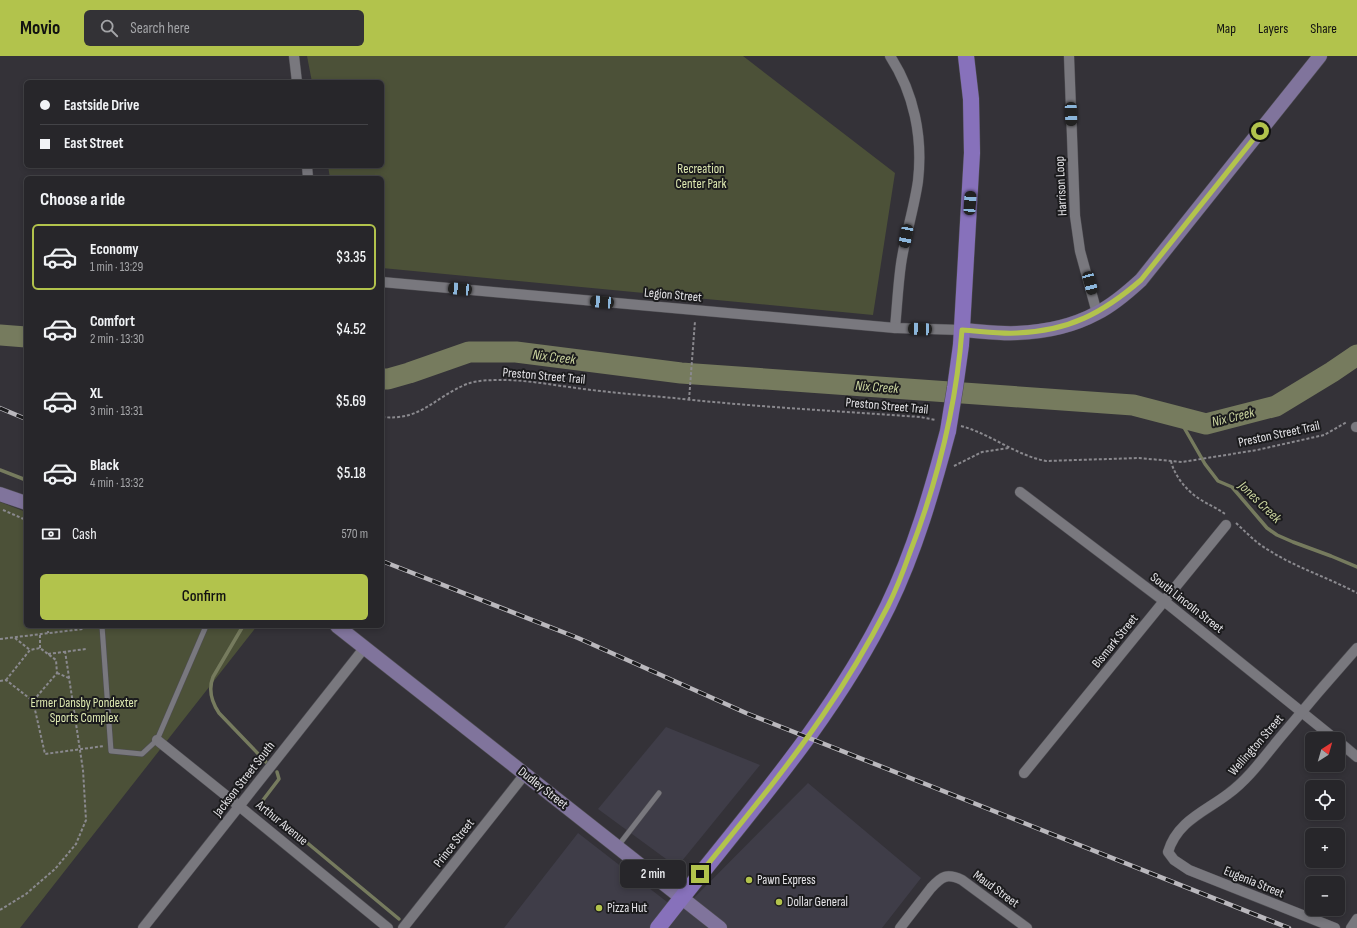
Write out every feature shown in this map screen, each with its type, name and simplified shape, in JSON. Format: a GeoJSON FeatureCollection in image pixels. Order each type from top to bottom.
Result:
{"type":"FeatureCollection","features":[{"type":"Feature","properties":{"kind":"main road"},"geometry":{"type":"LineString","coordinates":[[658,928],[774,781],[821,718],[864,650],[888,606],[918,533],[948,426],[955,388],[961,338],[972,153],[971,99],[966,56]]}},
{"type":"Feature","properties":{"kind":"street"},"geometry":{"type":"LineString","coordinates":[[294,56],[297,80]]}},
{"type":"Feature","properties":{"kind":"street"},"geometry":{"type":"LineString","coordinates":[[890,56],[909,94],[916,119],[920,149],[918,181],[901,264],[895,328]]}},
{"type":"Feature","properties":{"kind":"street","name":"Harrison Loop"},"geometry":{"type":"LineString","coordinates":[[1069,56],[1075,216],[1080,251],[1098,313]]}},
{"type":"Feature","properties":{"kind":"street"},"geometry":{"type":"LineString","coordinates":[[961,338],[1051,330],[1098,313],[1122,297],[1141,280],[1320,56]]}},
{"type":"Feature","properties":{"kind":"street","name":"Legion Street"},"geometry":{"type":"LineString","coordinates":[[384,282],[895,328],[961,338]]}},
{"type":"Feature","properties":{"kind":"street","name":"South Lincoln Street"},"geometry":{"type":"LineString","coordinates":[[1020,492],[1164,601],[1326,732]]}},
{"type":"Feature","properties":{"kind":"street"},"geometry":{"type":"LineString","coordinates":[[0,494],[24,502]]}},
{"type":"Feature","properties":{"kind":"street","name":"Bismark Street"},"geometry":{"type":"LineString","coordinates":[[1024,773],[1228,522]]}},
{"type":"Feature","properties":{"kind":"street","name":"Dudley Street"},"geometry":{"type":"LineString","coordinates":[[339,628],[365,647],[720,928]]}},
{"type":"Feature","properties":{"kind":"street","name":"Jackson Street South"},"geometry":{"type":"LineString","coordinates":[[143,928],[365,647]]}},
{"type":"Feature","properties":{"kind":"street","name":"Wellington Street"},"geometry":{"type":"LineString","coordinates":[[1168,852],[1178,833],[1189,820],[1228,795],[1243,782],[1357,648]]}},
{"type":"Feature","properties":{"kind":"street","name":"Arthur Avenue"},"geometry":{"type":"LineString","coordinates":[[157,740],[388,928]]}},
{"type":"Feature","properties":{"kind":"street"},"geometry":{"type":"LineString","coordinates":[[1345,747],[1357,757]]}},
{"type":"Feature","properties":{"kind":"street","name":"Prince Street"},"geometry":{"type":"LineString","coordinates":[[402,928],[525,774]]}},
{"type":"Feature","properties":{"kind":"street","name":"Eugenia Street"},"geometry":{"type":"LineString","coordinates":[[1168,852],[1174,860],[1189,870],[1335,928]]}},
{"type":"Feature","properties":{"kind":"street","name":"Maud Street"},"geometry":{"type":"LineString","coordinates":[[900,928],[936,882],[947,876],[954,876],[962,880],[1027,928]]}},
{"type":"Feature","properties":{"kind":"street"},"geometry":{"type":"LineString","coordinates":[[1351,928],[1357,919]]}},
{"type":"Feature","properties":{"kind":"lane"},"geometry":{"type":"LineString","coordinates":[[102,628],[111,751],[142,754],[157,740],[205,628]]}},
{"type":"Feature","properties":{"kind":"lane"},"geometry":{"type":"LineString","coordinates":[[617,847],[659,793]]}},
{"type":"Feature","properties":{"kind":"path"},"geometry":{"type":"LineString","coordinates":[[689,400],[694,331]]}},
{"type":"Feature","properties":{"kind":"path","name":"Preston Street Trail"},"geometry":{"type":"LineString","coordinates":[[384,417],[395,418],[414,414],[469,383],[484,381],[530,381],[570,387],[689,400],[920,417],[948,426],[975,430],[1010,448],[1038,460],[1046,461],[1138,458],[1182,462],[1256,450],[1324,435],[1334,430],[1354,425]]}},
{"type":"Feature","properties":{"kind":"path"},"geometry":{"type":"LineString","coordinates":[[954,466],[982,452],[1010,448]]}},
{"type":"Feature","properties":{"kind":"path"},"geometry":{"type":"LineString","coordinates":[[1171,461],[1176,474],[1196,497],[1226,515]]}},
{"type":"Feature","properties":{"kind":"path"},"geometry":{"type":"LineString","coordinates":[[0,508],[24,519]]}},
{"type":"Feature","properties":{"kind":"path"},"geometry":{"type":"LineString","coordinates":[[1228,522],[1270,552],[1337,582],[1357,593]]}},
{"type":"Feature","properties":{"kind":"path"},"geometry":{"type":"LineString","coordinates":[[48,628],[48,634]]}},
{"type":"Feature","properties":{"kind":"path"},"geometry":{"type":"LineString","coordinates":[[0,639],[83,629]]}},
{"type":"Feature","properties":{"kind":"path"},"geometry":{"type":"LineString","coordinates":[[40,634],[40,648]]}},
{"type":"Feature","properties":{"kind":"path"},"geometry":{"type":"LineString","coordinates":[[15,637],[30,650]]}},
{"type":"Feature","properties":{"kind":"path"},"geometry":{"type":"LineString","coordinates":[[0,681],[6,680],[30,650],[40,648],[56,660],[57,673],[33,701]]}},
{"type":"Feature","properties":{"kind":"path"},"geometry":{"type":"LineString","coordinates":[[48,654],[86,649]]}},
{"type":"Feature","properties":{"kind":"path"},"geometry":{"type":"LineString","coordinates":[[0,910],[26,894],[49,874],[76,844],[86,820],[83,770],[65,651]]}},
{"type":"Feature","properties":{"kind":"path"},"geometry":{"type":"LineString","coordinates":[[57,673],[69,678]]}},
{"type":"Feature","properties":{"kind":"path"},"geometry":{"type":"LineString","coordinates":[[6,680],[33,701],[45,754],[111,744]]}},
{"type":"Feature","properties":{"kind":"shaded area"},"geometry":{"type":"Polygon","coordinates":[[[666,727],[760,765],[677,867],[598,809],[666,727]]]}},
{"type":"Feature","properties":{"kind":"shaded area"},"geometry":{"type":"Polygon","coordinates":[[[808,783],[921,878],[882,928],[504,928],[578,833],[680,912],[808,783]]]}},
{"type":"Feature","properties":{"kind":"green space","name":"Recreation Center Park"},"geometry":{"type":"Polygon","coordinates":[[[307,56],[743,56],[895,173],[873,315],[384,268],[384,176],[330,176],[328,168],[384,168],[384,80],[312,80],[307,56]]]}},
{"type":"Feature","properties":{"kind":"green space","name":"Ermer Dansby Pondexter Sports Complex"},"geometry":{"type":"Polygon","coordinates":[[[0,502],[24,511],[24,628],[255,628],[20,928],[0,928],[0,502]]]}},
{"type":"Feature","properties":{"kind":"waterway","name":"Nix Creek"},"geometry":{"type":"LineString","coordinates":[[0,335],[24,337]]}},
{"type":"Feature","properties":{"kind":"waterway","name":"Nix Creek"},"geometry":{"type":"LineString","coordinates":[[384,379],[409,373],[469,352],[516,352],[681,373],[1133,405],[1206,424],[1276,406],[1357,355]]}},
{"type":"Feature","properties":{"kind":"waterway","name":"Jones Creek"},"geometry":{"type":"LineString","coordinates":[[1178,417],[1205,464],[1218,481],[1232,487],[1267,528],[1277,535],[1293,542],[1357,567]]}},
{"type":"Feature","properties":{"kind":"waterway"},"geometry":{"type":"LineString","coordinates":[[0,470],[24,479]]}},
{"type":"Feature","properties":{"kind":"waterway"},"geometry":{"type":"LineString","coordinates":[[242,628],[213,677],[211,682],[211,695],[219,713],[267,763]]}},
{"type":"Feature","properties":{"kind":"waterway"},"geometry":{"type":"LineString","coordinates":[[277,772],[279,779],[263,800],[264,807],[399,919]]}},
{"type":"Feature","properties":{"kind":"railway"},"geometry":{"type":"LineString","coordinates":[[0,408],[24,418]]}},
{"type":"Feature","properties":{"kind":"railway"},"geometry":{"type":"LineString","coordinates":[[384,562],[578,638],[746,713],[1289,928]]}},
{"type":"Feature","properties":{"kind":"place","name":"Pawn Express"},"geometry":{"type":"Point","coordinates":[749,880]}},
{"type":"Feature","properties":{"kind":"place","name":"Dollar General"},"geometry":{"type":"Point","coordinates":[779,902]}},
{"type":"Feature","properties":{"kind":"place","name":"Pizza Hut"},"geometry":{"type":"Point","coordinates":[599,908]}},
{"type":"Feature","properties":{"kind":"route"},"geometry":{"type":"LineString","coordinates":[[700,874],[774,781],[821,718],[864,650],[888,606],[904,570],[935,480],[948,431],[962,330],[1017,333],[1051,330],[1098,313],[1122,297],[1141,280],[1260,131]]}}]}
